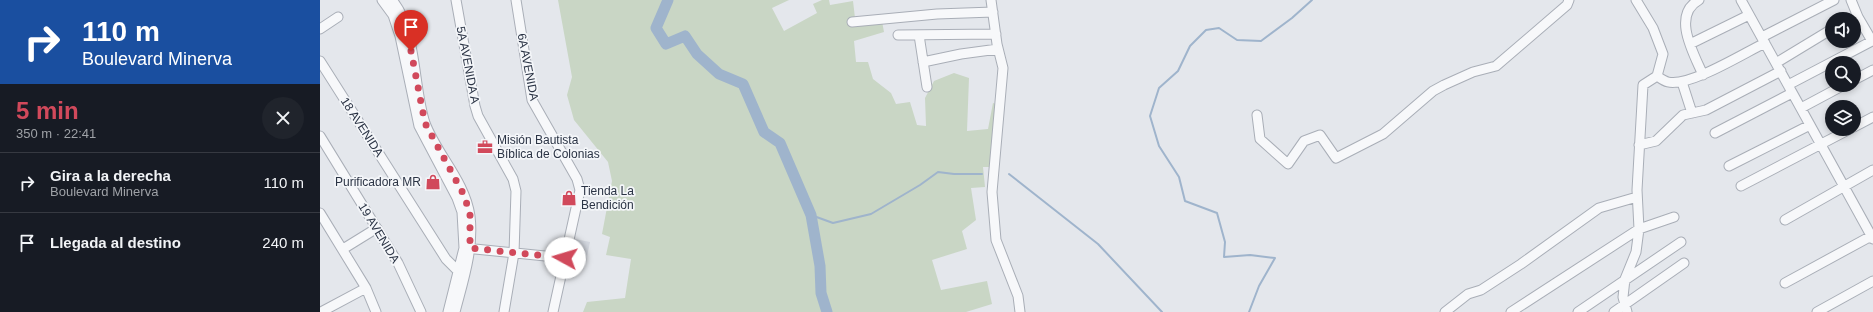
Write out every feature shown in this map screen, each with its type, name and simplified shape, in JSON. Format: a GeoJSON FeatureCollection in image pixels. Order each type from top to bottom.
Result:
{"type":"FeatureCollection","features":[{"type":"Feature","properties":{"kind":"street"},"geometry":{"type":"LineString","coordinates":[[382,0],[393,15],[400,36],[419,126],[454,192],[462,212],[467,248],[448,312]]}},
{"type":"Feature","properties":{"kind":"street"},"geometry":{"type":"LineString","coordinates":[[392,0],[400,11],[408,35],[425,123],[464,195],[470,214],[467,248],[455,312]]}},
{"type":"Feature","properties":{"kind":"street","name":"5A AVENIDA A"},"geometry":{"type":"LineString","coordinates":[[456,0],[478,116],[513,179],[516,191],[514,253],[504,312]]}},
{"type":"Feature","properties":{"kind":"street","name":"6A AVENIDA"},"geometry":{"type":"LineString","coordinates":[[516,0],[532,100],[577,180],[580,190],[553,312]]}},
{"type":"Feature","properties":{"kind":"street"},"geometry":{"type":"LineString","coordinates":[[991,0],[998,49],[1003,68],[992,192],[996,240],[1018,296],[1020,312]]}},
{"type":"Feature","properties":{"kind":"street"},"geometry":{"type":"LineString","coordinates":[[1257,115],[1260,139],[1288,164],[1304,141],[1320,135],[1336,158],[1383,134],[1433,91],[1473,72],[1496,66],[1567,5],[1569,0]]}},
{"type":"Feature","properties":{"kind":"street"},"geometry":{"type":"LineString","coordinates":[[1626,308],[1623,297],[1625,279],[1636,252],[1639,229],[1637,197],[1643,85],[1657,76],[1663,54],[1653,28],[1636,0]]}},
{"type":"Feature","properties":{"kind":"street"},"geometry":{"type":"LineString","coordinates":[[1698,0],[1692,4],[1685,20],[1686,36],[1703,75]]}},
{"type":"Feature","properties":{"kind":"street"},"geometry":{"type":"LineString","coordinates":[[1657,76],[1668,82],[1682,82],[1703,75],[1834,0]]}},
{"type":"Feature","properties":{"kind":"street"},"geometry":{"type":"LineString","coordinates":[[1851,0],[1854,12]]}},
{"type":"Feature","properties":{"kind":"street"},"geometry":{"type":"LineString","coordinates":[[1744,1],[1749,15],[1872,237],[1785,283]]}},
{"type":"Feature","properties":{"kind":"street"},"geometry":{"type":"LineString","coordinates":[[852,22],[937,14],[993,12]]}},
{"type":"Feature","properties":{"kind":"street"},"geometry":{"type":"LineString","coordinates":[[1690,44],[1749,15]]}},
{"type":"Feature","properties":{"kind":"street"},"geometry":{"type":"LineString","coordinates":[[320,29],[338,17]]}},
{"type":"Feature","properties":{"kind":"street"},"geometry":{"type":"LineString","coordinates":[[1861,26],[1872,41],[1861,47]]}},
{"type":"Feature","properties":{"kind":"street"},"geometry":{"type":"LineString","coordinates":[[898,35],[996,34]]}},
{"type":"Feature","properties":{"kind":"street"},"geometry":{"type":"LineString","coordinates":[[1639,145],[1656,141],[1683,115],[1706,110],[1778,67],[1825,34]]}},
{"type":"Feature","properties":{"kind":"street"},"geometry":{"type":"LineString","coordinates":[[919,35],[927,87]]}},
{"type":"Feature","properties":{"kind":"street"},"geometry":{"type":"LineString","coordinates":[[1715,133],[1860,48]]}},
{"type":"Feature","properties":{"kind":"street"},"geometry":{"type":"LineString","coordinates":[[923,62],[961,54],[998,49]]}},
{"type":"Feature","properties":{"kind":"street","name":"18 AVENIDA"},"geometry":{"type":"LineString","coordinates":[[320,61],[446,259],[459,272]]}},
{"type":"Feature","properties":{"kind":"street"},"geometry":{"type":"LineString","coordinates":[[1861,76],[1873,70]]}},
{"type":"Feature","properties":{"kind":"street"},"geometry":{"type":"LineString","coordinates":[[1682,82],[1692,113]]}},
{"type":"Feature","properties":{"kind":"street"},"geometry":{"type":"LineString","coordinates":[[1801,108],[1831,92]]}},
{"type":"Feature","properties":{"kind":"street"},"geometry":{"type":"LineString","coordinates":[[1861,123],[1873,116]]}},
{"type":"Feature","properties":{"kind":"street"},"geometry":{"type":"LineString","coordinates":[[1729,166],[1810,125]]}},
{"type":"Feature","properties":{"kind":"street","name":"19 AVENIDA"},"geometry":{"type":"LineString","coordinates":[[320,136],[398,264],[421,312]]}},
{"type":"Feature","properties":{"kind":"street"},"geometry":{"type":"LineString","coordinates":[[1741,186],[1837,136]]}},
{"type":"Feature","properties":{"kind":"street"},"geometry":{"type":"LineString","coordinates":[[1785,220],[1873,170]]}},
{"type":"Feature","properties":{"kind":"street"},"geometry":{"type":"LineString","coordinates":[[1445,312],[1468,294],[1481,290],[1521,264],[1599,208],[1637,197]]}},
{"type":"Feature","properties":{"kind":"street"},"geometry":{"type":"LineString","coordinates":[[320,213],[366,288],[376,312]]}},
{"type":"Feature","properties":{"kind":"street"},"geometry":{"type":"LineString","coordinates":[[1511,312],[1639,229],[1674,217]]}},
{"type":"Feature","properties":{"kind":"street"},"geometry":{"type":"LineString","coordinates":[[343,249],[377,228]]}},
{"type":"Feature","properties":{"kind":"street"},"geometry":{"type":"LineString","coordinates":[[1578,312],[1681,242]]}},
{"type":"Feature","properties":{"kind":"street"},"geometry":{"type":"LineString","coordinates":[[467,248],[565,258]]}},
{"type":"Feature","properties":{"kind":"street"},"geometry":{"type":"LineString","coordinates":[[1614,312],[1626,308],[1684,263]]}},
{"type":"Feature","properties":{"kind":"street"},"geometry":{"type":"LineString","coordinates":[[1817,312],[1873,281]]}},
{"type":"Feature","properties":{"kind":"street"},"geometry":{"type":"LineString","coordinates":[[321,312],[366,288]]}},
{"type":"Feature","properties":{"kind":"shaded area"},"geometry":{"type":"Polygon","coordinates":[[[575,239],[590,242],[586,262],[571,258],[575,239]]]}},
{"type":"Feature","properties":{"kind":"green space"},"geometry":{"type":"Polygon","coordinates":[[[558,0],[789,0],[772,8],[784,31],[817,13],[813,4],[822,0],[829,0],[830,5],[853,1],[855,18],[881,16],[884,32],[854,41],[856,62],[868,62],[873,79],[891,93],[896,104],[910,102],[917,125],[926,126],[925,98],[934,81],[954,73],[969,78],[967,131],[988,129],[993,103],[1002,106],[997,167],[983,167],[985,187],[971,188],[976,220],[962,231],[967,249],[932,260],[941,290],[987,281],[992,304],[966,312],[583,312],[587,302],[625,298],[631,259],[606,255],[610,237],[602,234],[612,181],[608,162],[574,120],[567,95],[572,77],[558,0]]]}},
{"type":"Feature","properties":{"kind":"waterway"},"geometry":{"type":"LineString","coordinates":[[668,0],[656,28],[666,44],[685,36],[697,54],[719,74],[743,84],[764,132],[780,143],[811,215],[820,266],[821,293],[827,312]]}},
{"type":"Feature","properties":{"kind":"waterway"},"geometry":{"type":"LineString","coordinates":[[1249,312],[1259,286],[1275,258],[1250,255],[1224,257],[1225,242],[1217,213],[1185,201],[1179,177],[1159,146],[1150,116],[1159,88],[1178,71],[1190,46],[1206,30],[1219,28],[1237,40],[1261,41],[1292,18],[1312,0]]}},
{"type":"Feature","properties":{"kind":"waterway"},"geometry":{"type":"LineString","coordinates":[[811,215],[833,223],[871,214],[920,185],[938,172],[954,174],[982,174]]}},
{"type":"Feature","properties":{"kind":"waterway"},"geometry":{"type":"LineString","coordinates":[[1009,174],[1098,244],[1162,312]]}},
{"type":"Feature","properties":{"kind":"place","name":"Misión Bautista Bíblica de Colonias"},"geometry":{"type":"Point","coordinates":[485,147]}},
{"type":"Feature","properties":{"kind":"place","name":"Purificadora MR"},"geometry":{"type":"Point","coordinates":[433,182]}},
{"type":"Feature","properties":{"kind":"place","name":"Tienda La Bendición"},"geometry":{"type":"Point","coordinates":[569,198]}},
{"type":"Feature","properties":{"kind":"route"},"geometry":{"type":"LineString","coordinates":[[411,51],[425,123],[464,195],[470,214],[470,248],[565,258]]}}]}
